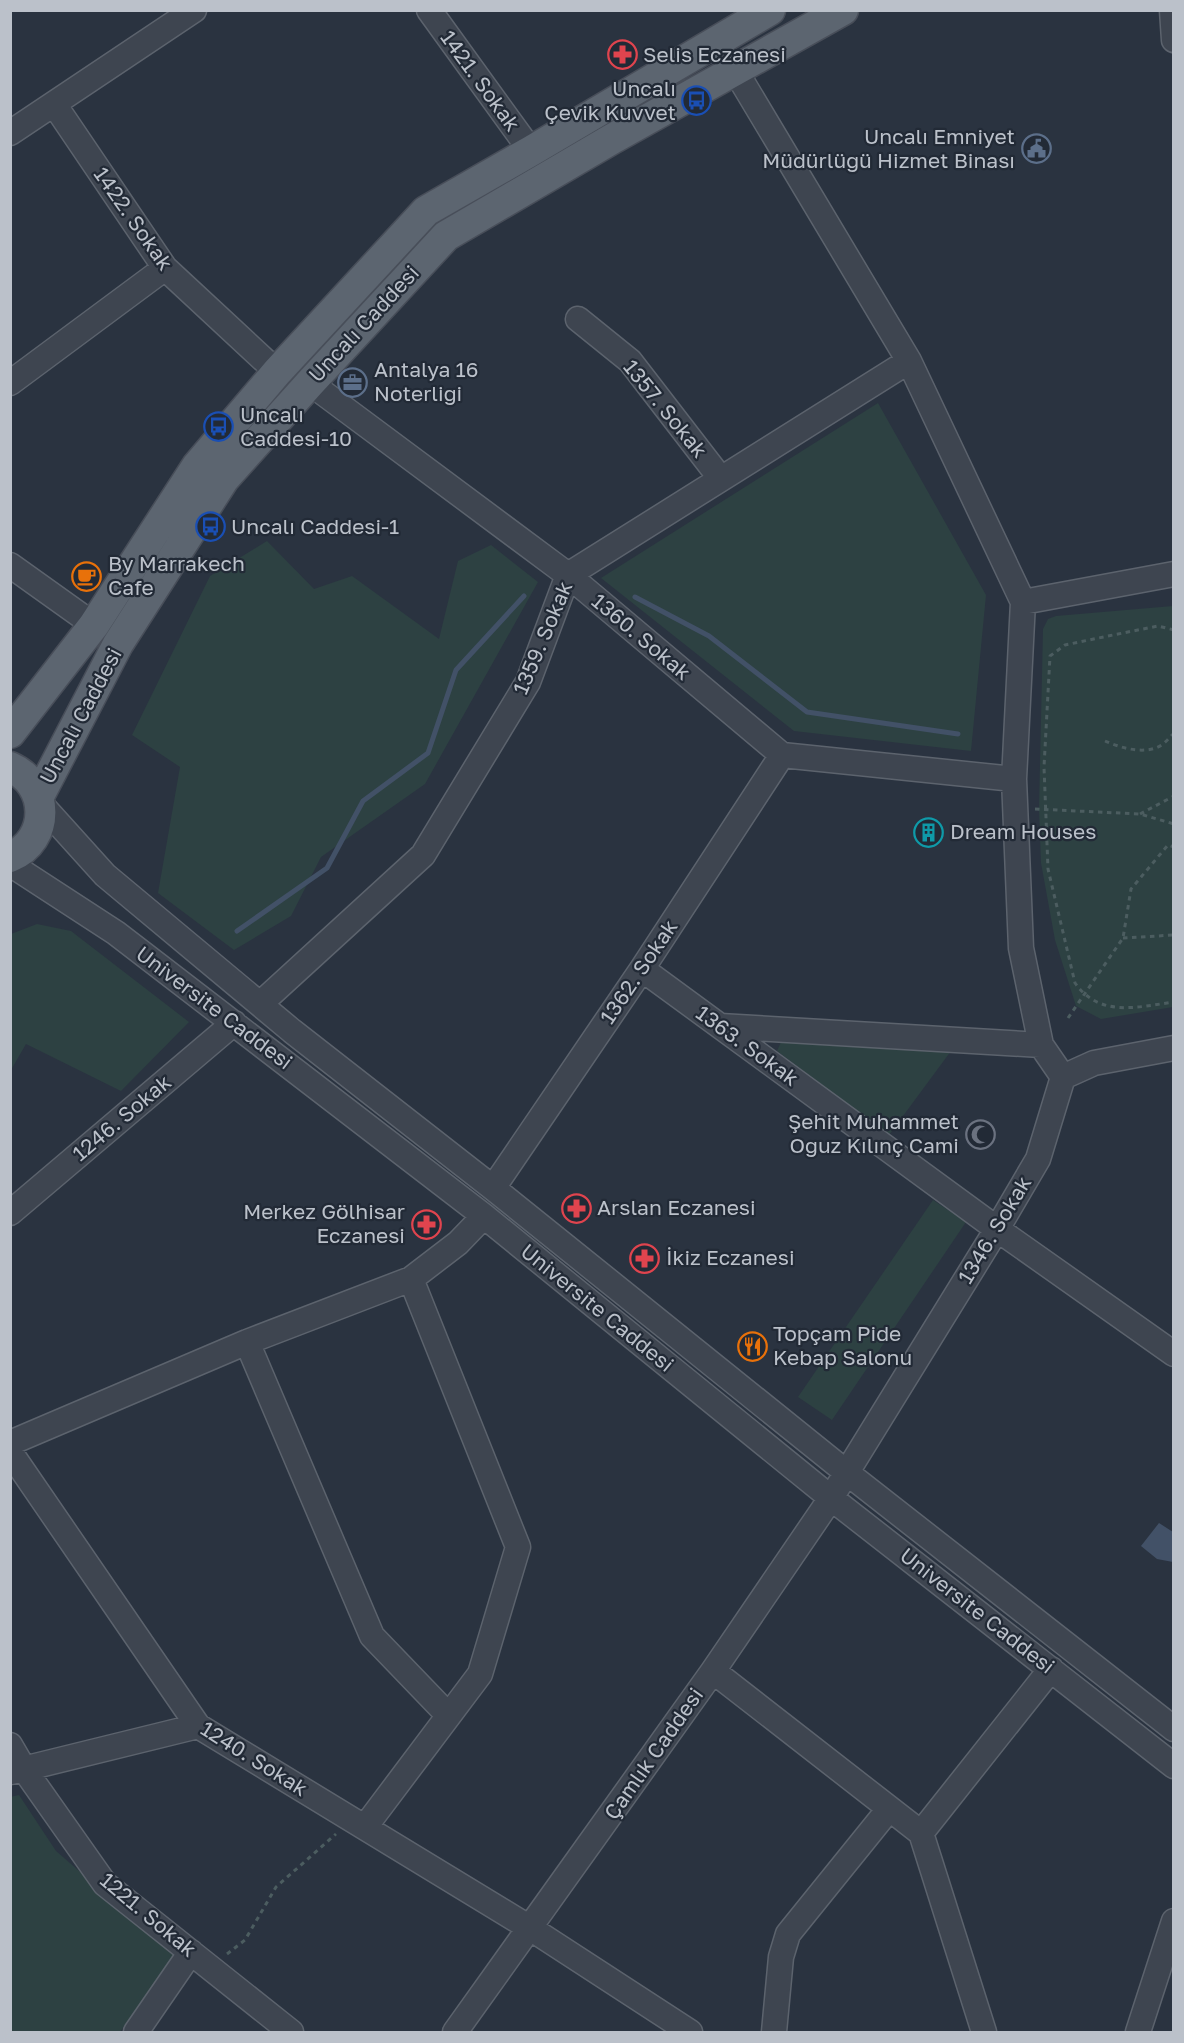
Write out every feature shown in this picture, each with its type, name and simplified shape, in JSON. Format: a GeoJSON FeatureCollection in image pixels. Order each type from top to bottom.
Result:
{"type":"FeatureCollection","features":[{"type":"Feature","properties":{"kind":"main road","name":"Uncalı Caddesi"},"geometry":{"type":"LineString","coordinates":[[40,800],[118,644],[224,479],[446,236],[735,69],[843,10]]}},
{"type":"Feature","properties":{"kind":"main road","name":"Uncalı Caddesi"},"geometry":{"type":"LineString","coordinates":[[10,733],[94,625],[197,466],[277,372],[426,211],[763,12]]}},
{"type":"Feature","properties":{"kind":"main road"},"geometry":{"type":"LineString","coordinates":[[10,767],[20,771],[31,782],[40,800],[42,812],[39,828],[31,843],[19,854],[10,857]]}},
{"type":"Feature","properties":{"kind":"street"},"geometry":{"type":"LineString","coordinates":[[10,133],[54,104],[162,20],[194,10]]}},
{"type":"Feature","properties":{"kind":"street","name":"1421. Sokak"},"geometry":{"type":"LineString","coordinates":[[429,10],[531,151]]}},
{"type":"Feature","properties":{"kind":"street"},"geometry":{"type":"LineString","coordinates":[[1172,10],[1173,40]]}},
{"type":"Feature","properties":{"kind":"street"},"geometry":{"type":"LineString","coordinates":[[735,69],[909,362],[1023,602],[1014,780],[1022,948],[1041,1045],[1063,1077],[1094,1063],[1173,1048]]}},
{"type":"Feature","properties":{"kind":"street","name":"1422. Sokak"},"geometry":{"type":"LineString","coordinates":[[54,104],[165,268],[277,372]]}},
{"type":"Feature","properties":{"kind":"street"},"geometry":{"type":"LineString","coordinates":[[10,383],[165,268]]}},
{"type":"Feature","properties":{"kind":"street","name":"1357. Sokak"},"geometry":{"type":"LineString","coordinates":[[578,319],[630,361],[721,479]]}},
{"type":"Feature","properties":{"kind":"street","name":"1359. Sokak"},"geometry":{"type":"LineString","coordinates":[[260,1004],[423,855],[528,681],[568,575],[909,362]]}},
{"type":"Feature","properties":{"kind":"street","name":"1360. Sokak"},"geometry":{"type":"LineString","coordinates":[[310,383],[568,575],[782,755]]}},
{"type":"Feature","properties":{"kind":"street"},"geometry":{"type":"LineString","coordinates":[[10,565],[94,625]]}},
{"type":"Feature","properties":{"kind":"street"},"geometry":{"type":"LineString","coordinates":[[1023,602],[1173,574]]}},
{"type":"Feature","properties":{"kind":"street"},"geometry":{"type":"LineString","coordinates":[[782,755],[1014,780]]}},
{"type":"Feature","properties":{"kind":"street","name":"1362. Sokak"},"geometry":{"type":"LineString","coordinates":[[493,1188],[642,969],[782,755]]}},
{"type":"Feature","properties":{"kind":"street","name":"Universite Caddesi"},"geometry":{"type":"LineString","coordinates":[[40,800],[105,875],[260,1004],[1173,1730]]}},
{"type":"Feature","properties":{"kind":"street","name":"Universite Caddesi"},"geometry":{"type":"LineString","coordinates":[[10,864],[116,933],[484,1216],[831,1498],[1173,1766]]}},
{"type":"Feature","properties":{"kind":"street","name":"1363. Sokak"},"geometry":{"type":"LineString","coordinates":[[642,969],[997,1229],[1173,1354]]}},
{"type":"Feature","properties":{"kind":"street","name":"1246. Sokak"},"geometry":{"type":"LineString","coordinates":[[10,1213],[234,1023]]}},
{"type":"Feature","properties":{"kind":"street"},"geometry":{"type":"LineString","coordinates":[[720,1026],[1041,1045]]}},
{"type":"Feature","properties":{"kind":"street","name":"1346. Sokak"},"geometry":{"type":"LineString","coordinates":[[846,1472],[1038,1159],[1063,1077]]}},
{"type":"Feature","properties":{"kind":"street"},"geometry":{"type":"LineString","coordinates":[[10,1443],[247,1342],[411,1279],[458,1243],[484,1216]]}},
{"type":"Feature","properties":{"kind":"street"},"geometry":{"type":"LineString","coordinates":[[365,1827],[480,1674],[518,1547],[411,1279]]}},
{"type":"Feature","properties":{"kind":"street"},"geometry":{"type":"LineString","coordinates":[[247,1342],[372,1636],[448,1715]]}},
{"type":"Feature","properties":{"kind":"street","name":"1240. Sokak"},"geometry":{"type":"LineString","coordinates":[[10,1452],[198,1726],[530,1929],[690,2032]]}},
{"type":"Feature","properties":{"kind":"street","name":"Çamlık Caddesi"},"geometry":{"type":"LineString","coordinates":[[455,2032],[713,1671],[831,1498],[846,1472]]}},
{"type":"Feature","properties":{"kind":"street"},"geometry":{"type":"LineString","coordinates":[[921,1833],[1051,1669]]}},
{"type":"Feature","properties":{"kind":"street"},"geometry":{"type":"LineString","coordinates":[[713,1671],[921,1833],[984,2032]]}},
{"type":"Feature","properties":{"kind":"street"},"geometry":{"type":"LineString","coordinates":[[17,1770],[198,1726]]}},
{"type":"Feature","properties":{"kind":"street","name":"1221. Sokak"},"geometry":{"type":"LineString","coordinates":[[10,1745],[17,1770],[105,1884],[291,2032]]}},
{"type":"Feature","properties":{"kind":"street"},"geometry":{"type":"LineString","coordinates":[[774,2032],[781,1957],[788,1934],[890,1809]]}},
{"type":"Feature","properties":{"kind":"street"},"geometry":{"type":"LineString","coordinates":[[1138,2032],[1173,1921]]}},
{"type":"Feature","properties":{"kind":"street"},"geometry":{"type":"LineString","coordinates":[[136,2032],[191,1952]]}},
{"type":"Feature","properties":{"kind":"path"},"geometry":{"type":"LineString","coordinates":[[1173,630],[1158,626],[1065,645],[1050,656],[1044,767],[1048,869],[1075,983],[1083,994],[1101,1005],[1130,1009],[1173,1002]]}},
{"type":"Feature","properties":{"kind":"path"},"geometry":{"type":"LineString","coordinates":[[1105,741],[1117,746],[1142,750],[1162,745],[1173,733]]}},
{"type":"Feature","properties":{"kind":"path"},"geometry":{"type":"LineString","coordinates":[[1140,814],[1173,796]]}},
{"type":"Feature","properties":{"kind":"path"},"geometry":{"type":"LineString","coordinates":[[1031,809],[1140,814],[1173,824]]}},
{"type":"Feature","properties":{"kind":"path"},"geometry":{"type":"LineString","coordinates":[[1068,1018],[1124,938],[1131,889],[1168,845],[1173,847]]}},
{"type":"Feature","properties":{"kind":"path"},"geometry":{"type":"LineString","coordinates":[[1124,938],[1173,935]]}},
{"type":"Feature","properties":{"kind":"path"},"geometry":{"type":"LineString","coordinates":[[225,1956],[244,1940],[276,1887],[340,1831]]}},
{"type":"Feature","properties":{"kind":"green space"},"geometry":{"type":"Polygon","coordinates":[[[878,403],[986,595],[971,751],[794,731],[601,578],[878,403]]]}},
{"type":"Feature","properties":{"kind":"green space"},"geometry":{"type":"Polygon","coordinates":[[[267,541],[314,589],[352,576],[439,639],[458,561],[491,545],[538,582],[425,784],[321,857],[291,916],[234,950],[158,893],[180,767],[132,735],[210,576],[267,541]]]}},
{"type":"Feature","properties":{"kind":"green space"},"geometry":{"type":"Polygon","coordinates":[[[1173,606],[1173,1007],[1101,1019],[1076,1006],[1055,940],[1041,863],[1039,809],[1043,629],[1048,619],[1056,616],[1173,606]]]}},
{"type":"Feature","properties":{"kind":"green space"},"geometry":{"type":"Polygon","coordinates":[[[37,924],[71,931],[189,1022],[121,1091],[26,1044],[11,1070],[11,934],[37,924]]]}},
{"type":"Feature","properties":{"kind":"green space"},"geometry":{"type":"Polygon","coordinates":[[[787,1038],[951,1051],[889,1135],[777,1051],[781,1042],[787,1038]]]}},
{"type":"Feature","properties":{"kind":"green space"},"geometry":{"type":"Polygon","coordinates":[[[933,1200],[966,1222],[832,1420],[798,1397],[933,1200]]]}},
{"type":"Feature","properties":{"kind":"green space"},"geometry":{"type":"Polygon","coordinates":[[[19,1795],[56,1851],[175,1954],[120,2032],[11,2032],[10,1797],[19,1795]]]}},
{"type":"Feature","properties":{"kind":"water"},"geometry":{"type":"Polygon","coordinates":[[[1159,1523],[1173,1532],[1173,1562],[1157,1559],[1141,1546],[1159,1523]]]}},
{"type":"Feature","properties":{"kind":"waterway"},"geometry":{"type":"LineString","coordinates":[[237,931],[327,868],[363,801],[428,753],[456,670],[524,596]]}},
{"type":"Feature","properties":{"kind":"waterway"},"geometry":{"type":"LineString","coordinates":[[635,597],[709,636],[807,712],[958,734]]}},
{"type":"Feature","properties":{"kind":"place","name":"Selis Eczanesi"},"geometry":{"type":"Point","coordinates":[622,55]}},
{"type":"Feature","properties":{"kind":"place","name":"Uncalı Çevik Kuvvet"},"geometry":{"type":"Point","coordinates":[697,101]}},
{"type":"Feature","properties":{"kind":"place","name":"Uncalı Emniyet Müdürlüğü Hizmet Binası"},"geometry":{"type":"Point","coordinates":[1036,149]}},
{"type":"Feature","properties":{"kind":"place","name":"Antalya 16 Noterliği"},"geometry":{"type":"Point","coordinates":[353,382]}},
{"type":"Feature","properties":{"kind":"place","name":"Uncalı Caddesi-10"},"geometry":{"type":"Point","coordinates":[219,427]}},
{"type":"Feature","properties":{"kind":"place","name":"Uncalı Caddesi-1"},"geometry":{"type":"Point","coordinates":[210,527]}},
{"type":"Feature","properties":{"kind":"place","name":"By Marrakech Cafe"},"geometry":{"type":"Point","coordinates":[87,576]}},
{"type":"Feature","properties":{"kind":"place","name":"Dream Houses"},"geometry":{"type":"Point","coordinates":[929,832]}},
{"type":"Feature","properties":{"kind":"place","name":"Şehit Muhammet Oğuz Kılınç Cami"},"geometry":{"type":"Point","coordinates":[980,1134]}},
{"type":"Feature","properties":{"kind":"place","name":"Arslan Eczanesi"},"geometry":{"type":"Point","coordinates":[576,1208]}},
{"type":"Feature","properties":{"kind":"place","name":"Merkez Gölhisar Eczanesi"},"geometry":{"type":"Point","coordinates":[426,1224]}},
{"type":"Feature","properties":{"kind":"place","name":"İkiz Eczanesi"},"geometry":{"type":"Point","coordinates":[645,1258]}},
{"type":"Feature","properties":{"kind":"place","name":"Topçam Pide Kebap Salonu"},"geometry":{"type":"Point","coordinates":[752,1346]}}]}
